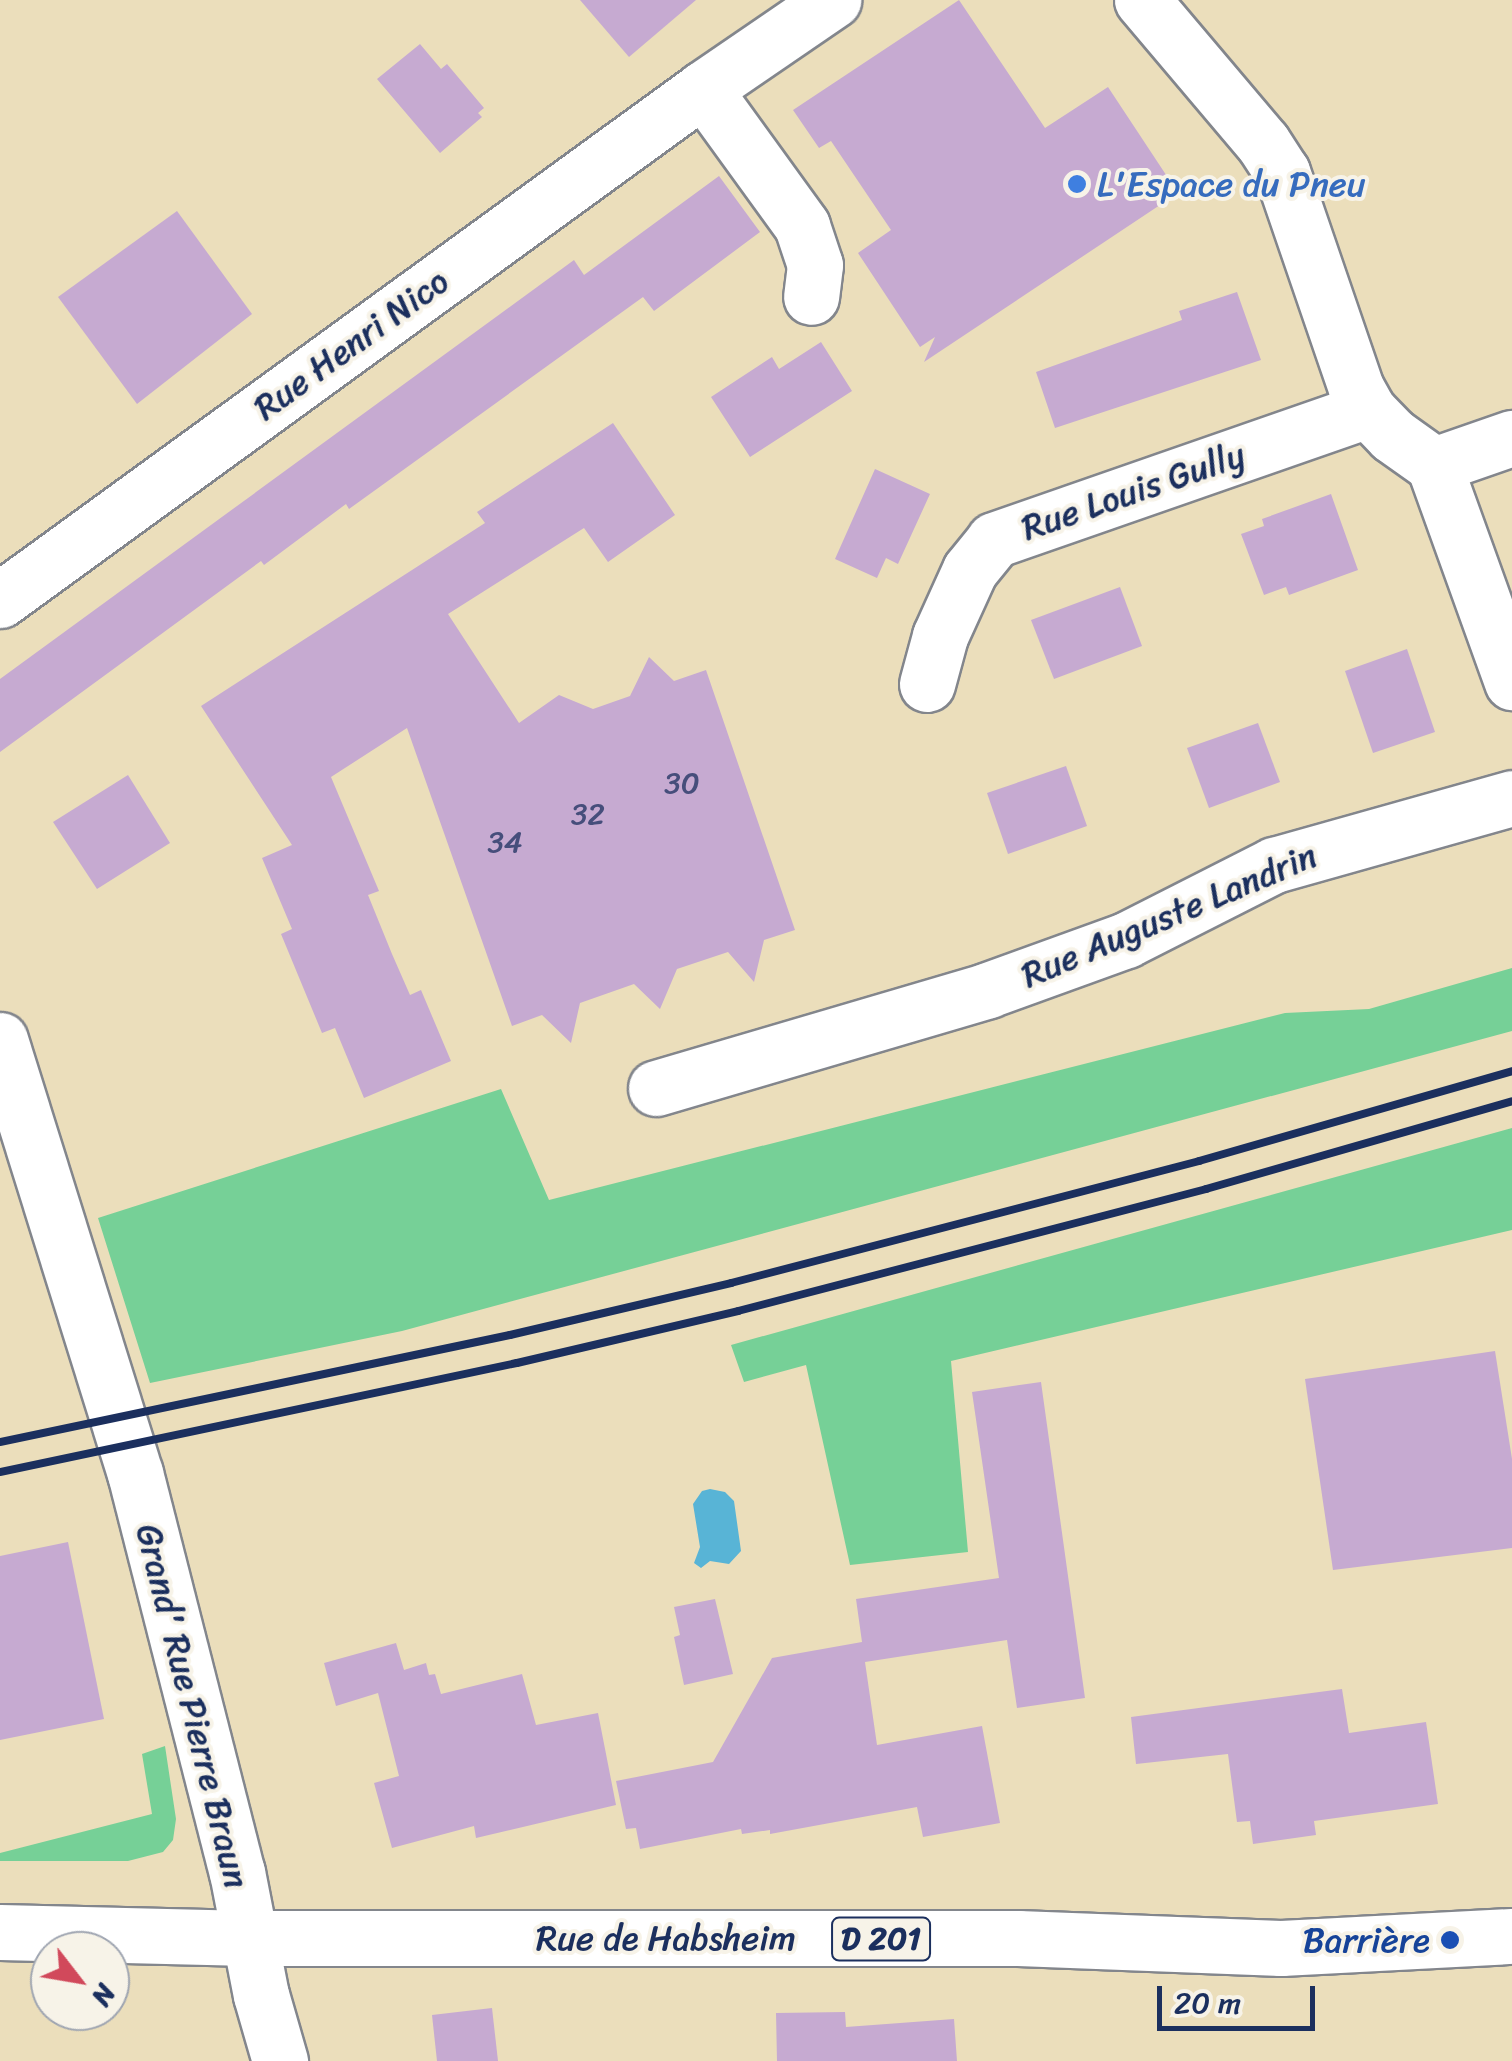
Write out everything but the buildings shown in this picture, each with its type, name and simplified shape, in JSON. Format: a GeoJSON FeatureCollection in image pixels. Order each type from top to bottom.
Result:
{"type":"FeatureCollection","features":[{"type":"Feature","properties":{"kind":"street","name":"Rue Henri Nico"},"geometry":{"type":"LineString","coordinates":[[0,600],[702,89],[834,0]]}},
{"type":"Feature","properties":{"kind":"street"},"geometry":{"type":"LineString","coordinates":[[1142,0],[1263,143],[1282,172],[1356,388],[1368,410],[1434,465],[1512,682]]}},
{"type":"Feature","properties":{"kind":"street"},"geometry":{"type":"LineString","coordinates":[[702,89],[802,226],[814,265],[811,296]]}},
{"type":"Feature","properties":{"kind":"street","name":"Rue Louis Gully"},"geometry":{"type":"LineString","coordinates":[[927,684],[940,636],[970,570],[994,540],[1368,410]]}},
{"type":"Feature","properties":{"kind":"street"},"geometry":{"type":"LineString","coordinates":[[1434,465],[1512,438]]}},
{"type":"Feature","properties":{"kind":"street","name":"Rue Auguste Landrin"},"geometry":{"type":"LineString","coordinates":[[656,1088],[988,990],[1126,940],[1274,865],[1512,798]]}},
{"type":"Feature","properties":{"kind":"street","name":"Grand' Rue Pierre Braun"},"geometry":{"type":"LineString","coordinates":[[0,1040],[134,1473],[237,1872],[280,2061]]}},
{"type":"Feature","properties":{"kind":"street","name":"Rue de Habsheim"},"geometry":{"type":"LineString","coordinates":[[0,1932],[249,1938],[1018,1938],[1281,1948],[1512,1936]]}},
{"type":"Feature","properties":{"kind":"green space"},"geometry":{"type":"Polygon","coordinates":[[[1512,968],[1512,1031],[402,1331],[150,1383],[98,1218],[501,1089],[549,1200],[1285,1013],[1369,1009],[1512,968]]]}},
{"type":"Feature","properties":{"kind":"green space"},"geometry":{"type":"Polygon","coordinates":[[[1512,1128],[1512,1230],[951,1361],[968,1552],[850,1565],[806,1365],[744,1382],[731,1345],[1512,1128]]]}},
{"type":"Feature","properties":{"kind":"green space"},"geometry":{"type":"Polygon","coordinates":[[[165,1746],[176,1819],[173,1840],[163,1852],[128,1861],[0,1861],[0,1853],[152,1814],[142,1754],[165,1746]]]}},
{"type":"Feature","properties":{"kind":"water"},"geometry":{"type":"Polygon","coordinates":[[[702,1491],[725,1492],[734,1501],[741,1551],[729,1564],[710,1561],[701,1568],[694,1563],[700,1547],[693,1504],[702,1491]]]}},
{"type":"Feature","properties":{"kind":"railway"},"geometry":{"type":"LineString","coordinates":[[0,1442],[510,1335],[731,1283],[1199,1161],[1512,1071]]}},
{"type":"Feature","properties":{"kind":"railway"},"geometry":{"type":"LineString","coordinates":[[0,1472],[517,1363],[738,1311],[1206,1189],[1512,1101]]}},
{"type":"Feature","properties":{"kind":"place","name":"L'Espace du Pneu"},"geometry":{"type":"Point","coordinates":[1077,184]}},
{"type":"Feature","properties":{"kind":"place","name":"Barrière"},"geometry":{"type":"Point","coordinates":[1450,1940]}}]}
